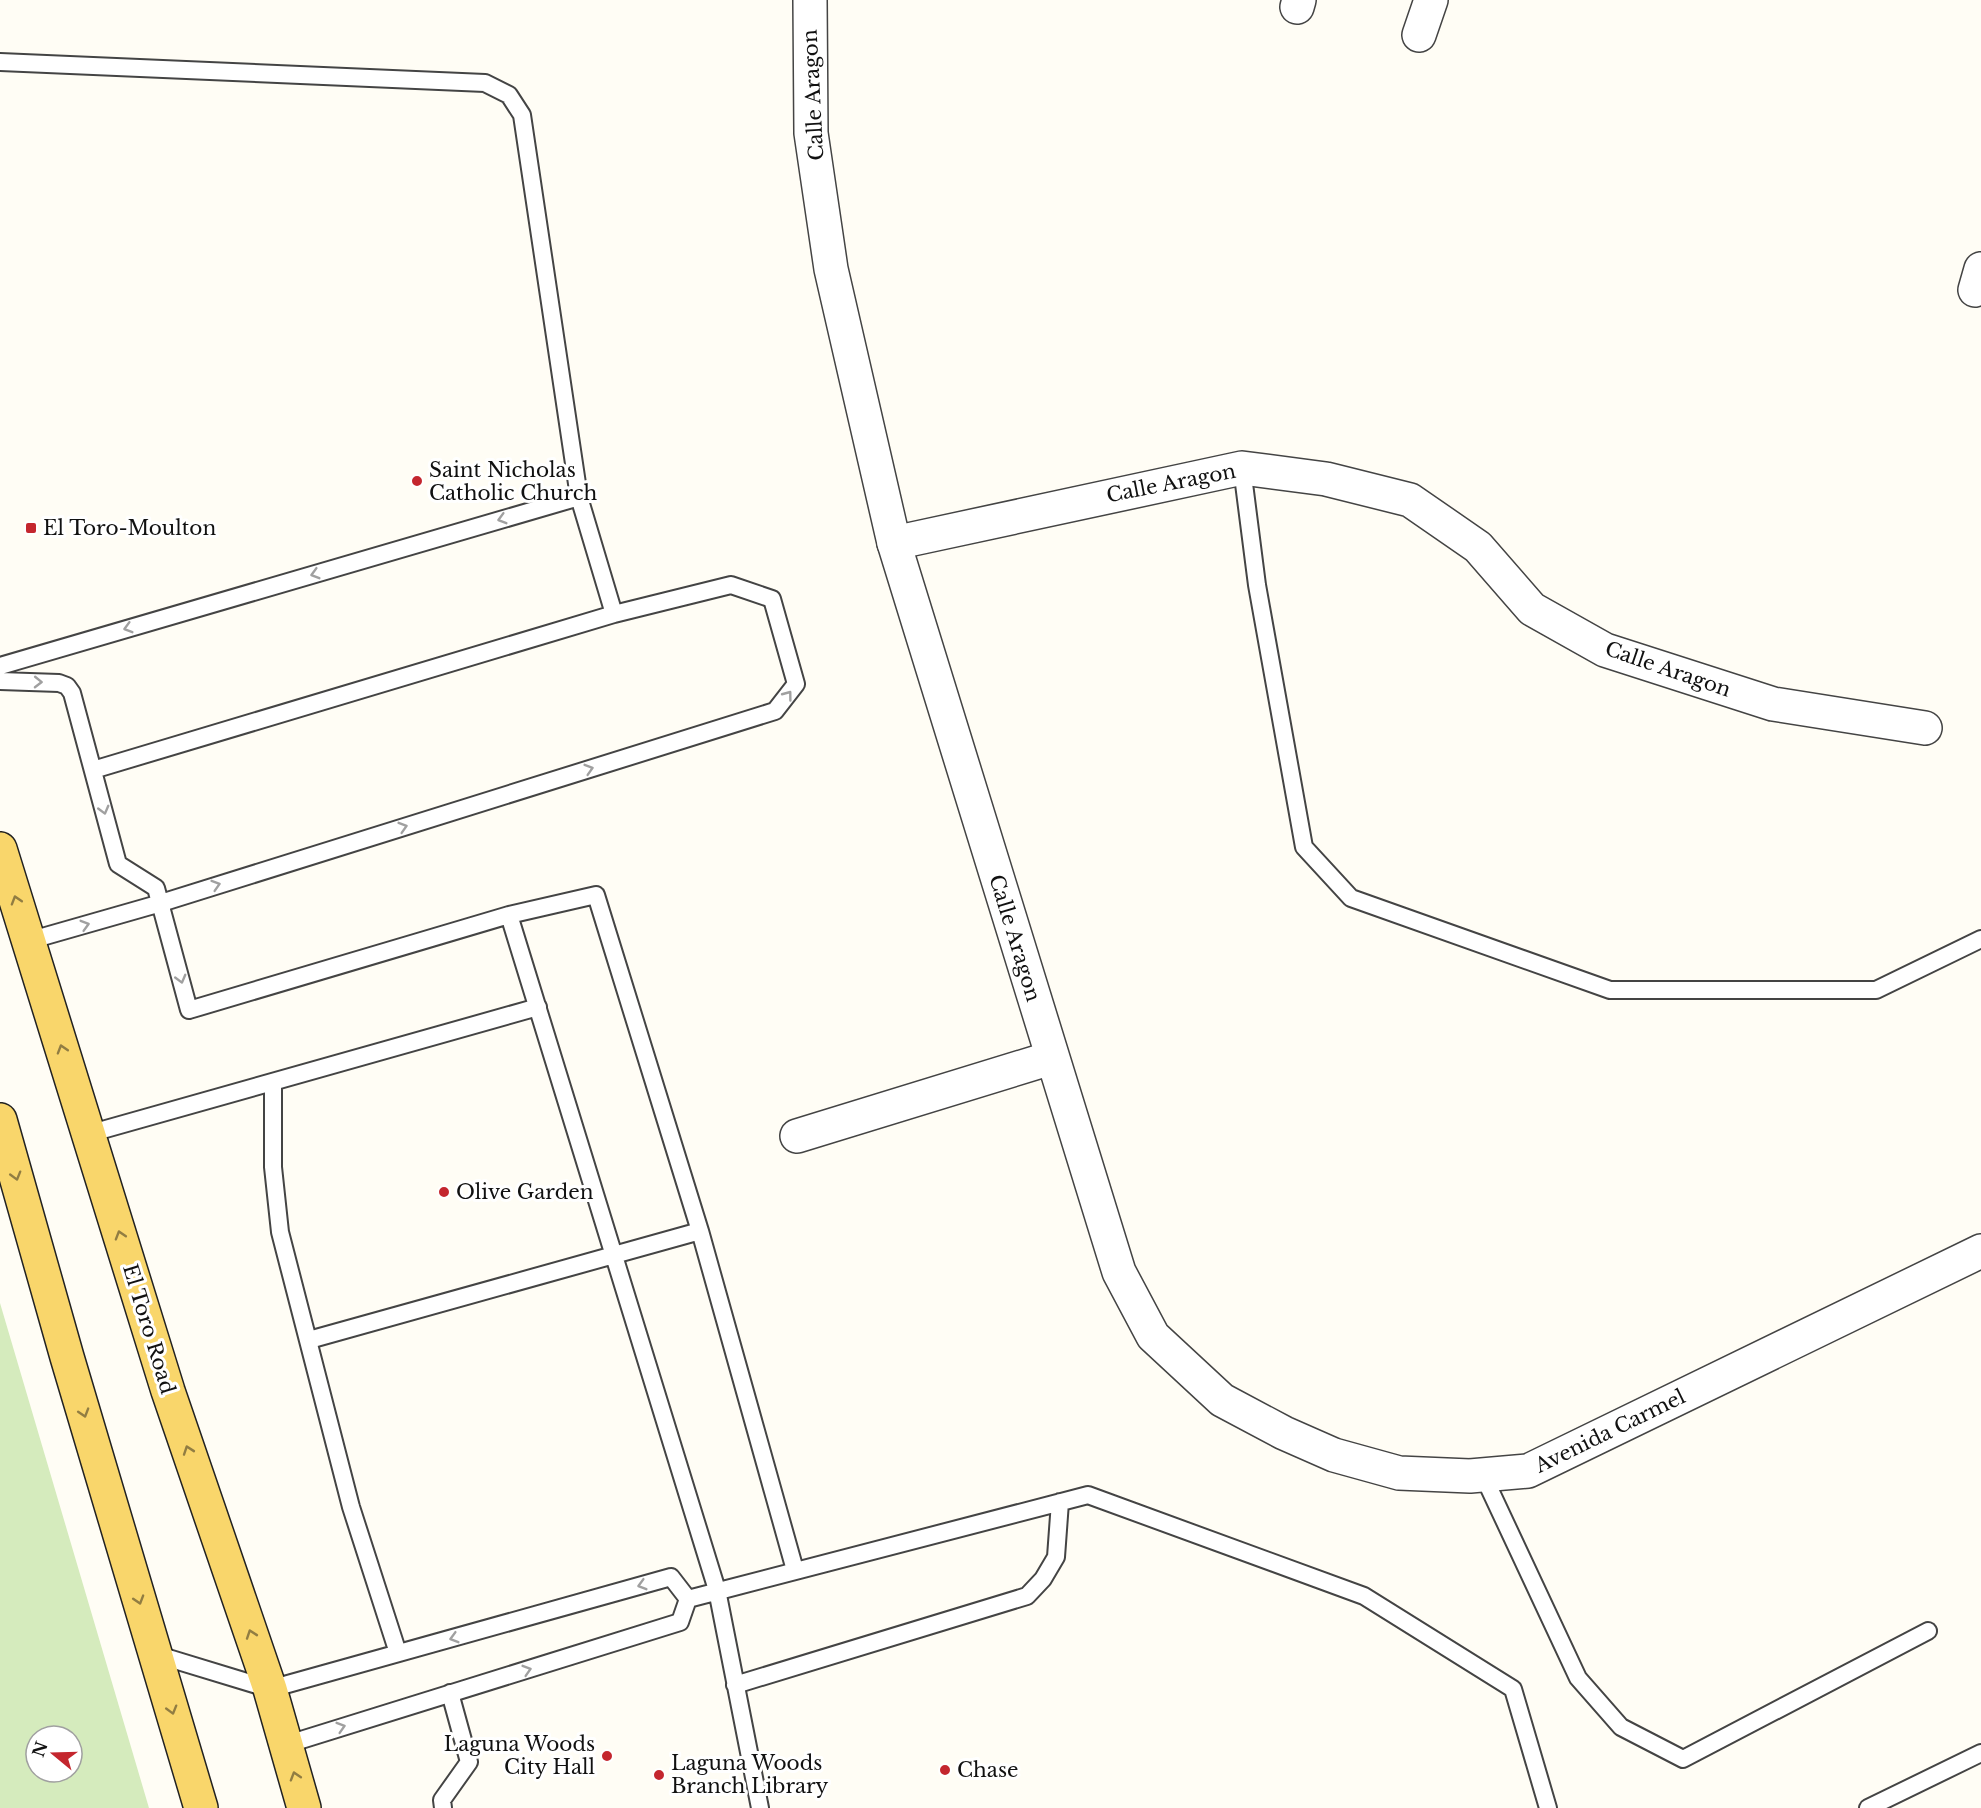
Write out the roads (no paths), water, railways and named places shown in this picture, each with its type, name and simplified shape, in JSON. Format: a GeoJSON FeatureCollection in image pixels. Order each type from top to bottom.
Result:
{"type":"FeatureCollection","features":[{"type":"Feature","properties":{"kind":"main road","name":"El Toro Road"},"geometry":{"type":"LineString","coordinates":[[0,849],[168,1391],[270,1689],[304,1808]]}},
{"type":"Feature","properties":{"kind":"main road"},"geometry":{"type":"LineString","coordinates":[[0,1120],[67,1357],[201,1808]]}},
{"type":"Feature","properties":{"kind":"street","name":"Calle Aragon"},"geometry":{"type":"LineString","coordinates":[[810,0],[811,133],[831,269],[894,543],[1051,1058],[1119,1272],[1153,1336],[1222,1400]]}},
{"type":"Feature","properties":{"kind":"street"},"geometry":{"type":"LineString","coordinates":[[1419,35],[1431,0]]}},
{"type":"Feature","properties":{"kind":"street","name":"Calle Aragon"},"geometry":{"type":"LineString","coordinates":[[894,543],[1242,468],[1326,479],[1410,500],[1479,547],[1532,609],[1605,650],[1773,704],[1925,729]]}},
{"type":"Feature","properties":{"kind":"street"},"geometry":{"type":"LineString","coordinates":[[797,1136],[1051,1058]]}},
{"type":"Feature","properties":{"kind":"street","name":"Avenida Carmel"},"geometry":{"type":"LineString","coordinates":[[1222,1400],[1284,1433],[1334,1455],[1400,1473],[1470,1476],[1528,1471],[1981,1251]]}},
{"type":"Feature","properties":{"kind":"lane"},"geometry":{"type":"LineString","coordinates":[[0,62],[485,83],[509,95],[522,115],[579,497],[614,614]]}},
{"type":"Feature","properties":{"kind":"lane"},"geometry":{"type":"LineString","coordinates":[[1242,468],[1257,585],[1304,847],[1351,897],[1610,990],[1876,990],[1981,939]]}},
{"type":"Feature","properties":{"kind":"lane"},"geometry":{"type":"LineString","coordinates":[[0,666],[579,497]]}},
{"type":"Feature","properties":{"kind":"lane"},"geometry":{"type":"LineString","coordinates":[[28,942],[775,711],[796,684],[772,599],[731,585],[614,614],[93,770]]}},
{"type":"Feature","properties":{"kind":"lane"},"geometry":{"type":"LineString","coordinates":[[0,681],[58,683],[67,686],[72,693],[118,864],[156,888],[189,1010],[509,915],[596,895],[700,1231],[795,1570]]}},
{"type":"Feature","properties":{"kind":"lane"},"geometry":{"type":"LineString","coordinates":[[509,915],[717,1590],[760,1808]]}},
{"type":"Feature","properties":{"kind":"lane"},"geometry":{"type":"LineString","coordinates":[[88,1134],[538,1007]]}},
{"type":"Feature","properties":{"kind":"lane"},"geometry":{"type":"LineString","coordinates":[[273,1082],[273,1167],[280,1232],[351,1507],[398,1653]]}},
{"type":"Feature","properties":{"kind":"lane"},"geometry":{"type":"LineString","coordinates":[[309,1340],[700,1231]]}},
{"type":"Feature","properties":{"kind":"lane"},"geometry":{"type":"LineString","coordinates":[[1483,1475],[1578,1678],[1622,1727],[1683,1759],[1928,1631]]}},
{"type":"Feature","properties":{"kind":"lane"},"geometry":{"type":"LineString","coordinates":[[688,1599],[1088,1495],[1364,1596],[1513,1689],[1548,1808]]}},
{"type":"Feature","properties":{"kind":"lane"},"geometry":{"type":"LineString","coordinates":[[735,1685],[1028,1596],[1056,1557],[1060,1503]]}},
{"type":"Feature","properties":{"kind":"lane"},"geometry":{"type":"LineString","coordinates":[[155,1654],[270,1689],[671,1577],[688,1599]]}},
{"type":"Feature","properties":{"kind":"lane"},"geometry":{"type":"LineString","coordinates":[[285,1745],[680,1622],[688,1599]]}},
{"type":"Feature","properties":{"kind":"lane"},"geometry":{"type":"LineString","coordinates":[[443,1808],[442,1800],[469,1762],[450,1693]]}},
{"type":"Feature","properties":{"kind":"lane"},"geometry":{"type":"LineString","coordinates":[[1869,1808],[1981,1753]]}},
{"type":"Feature","properties":{"kind":"place","name":"Saint Nicholas Catholic Church"},"geometry":{"type":"Point","coordinates":[417,481]}},
{"type":"Feature","properties":{"kind":"place","name":"El Toro-Moulton"},"geometry":{"type":"Point","coordinates":[31,528]}},
{"type":"Feature","properties":{"kind":"place","name":"Olive Garden"},"geometry":{"type":"Point","coordinates":[444,1192]}},
{"type":"Feature","properties":{"kind":"place","name":"Laguna Woods City Hall"},"geometry":{"type":"Point","coordinates":[607,1756]}},
{"type":"Feature","properties":{"kind":"place","name":"Chase"},"geometry":{"type":"Point","coordinates":[945,1770]}},
{"type":"Feature","properties":{"kind":"place","name":"Laguna Woods Branch Library"},"geometry":{"type":"Point","coordinates":[659,1775]}}]}
